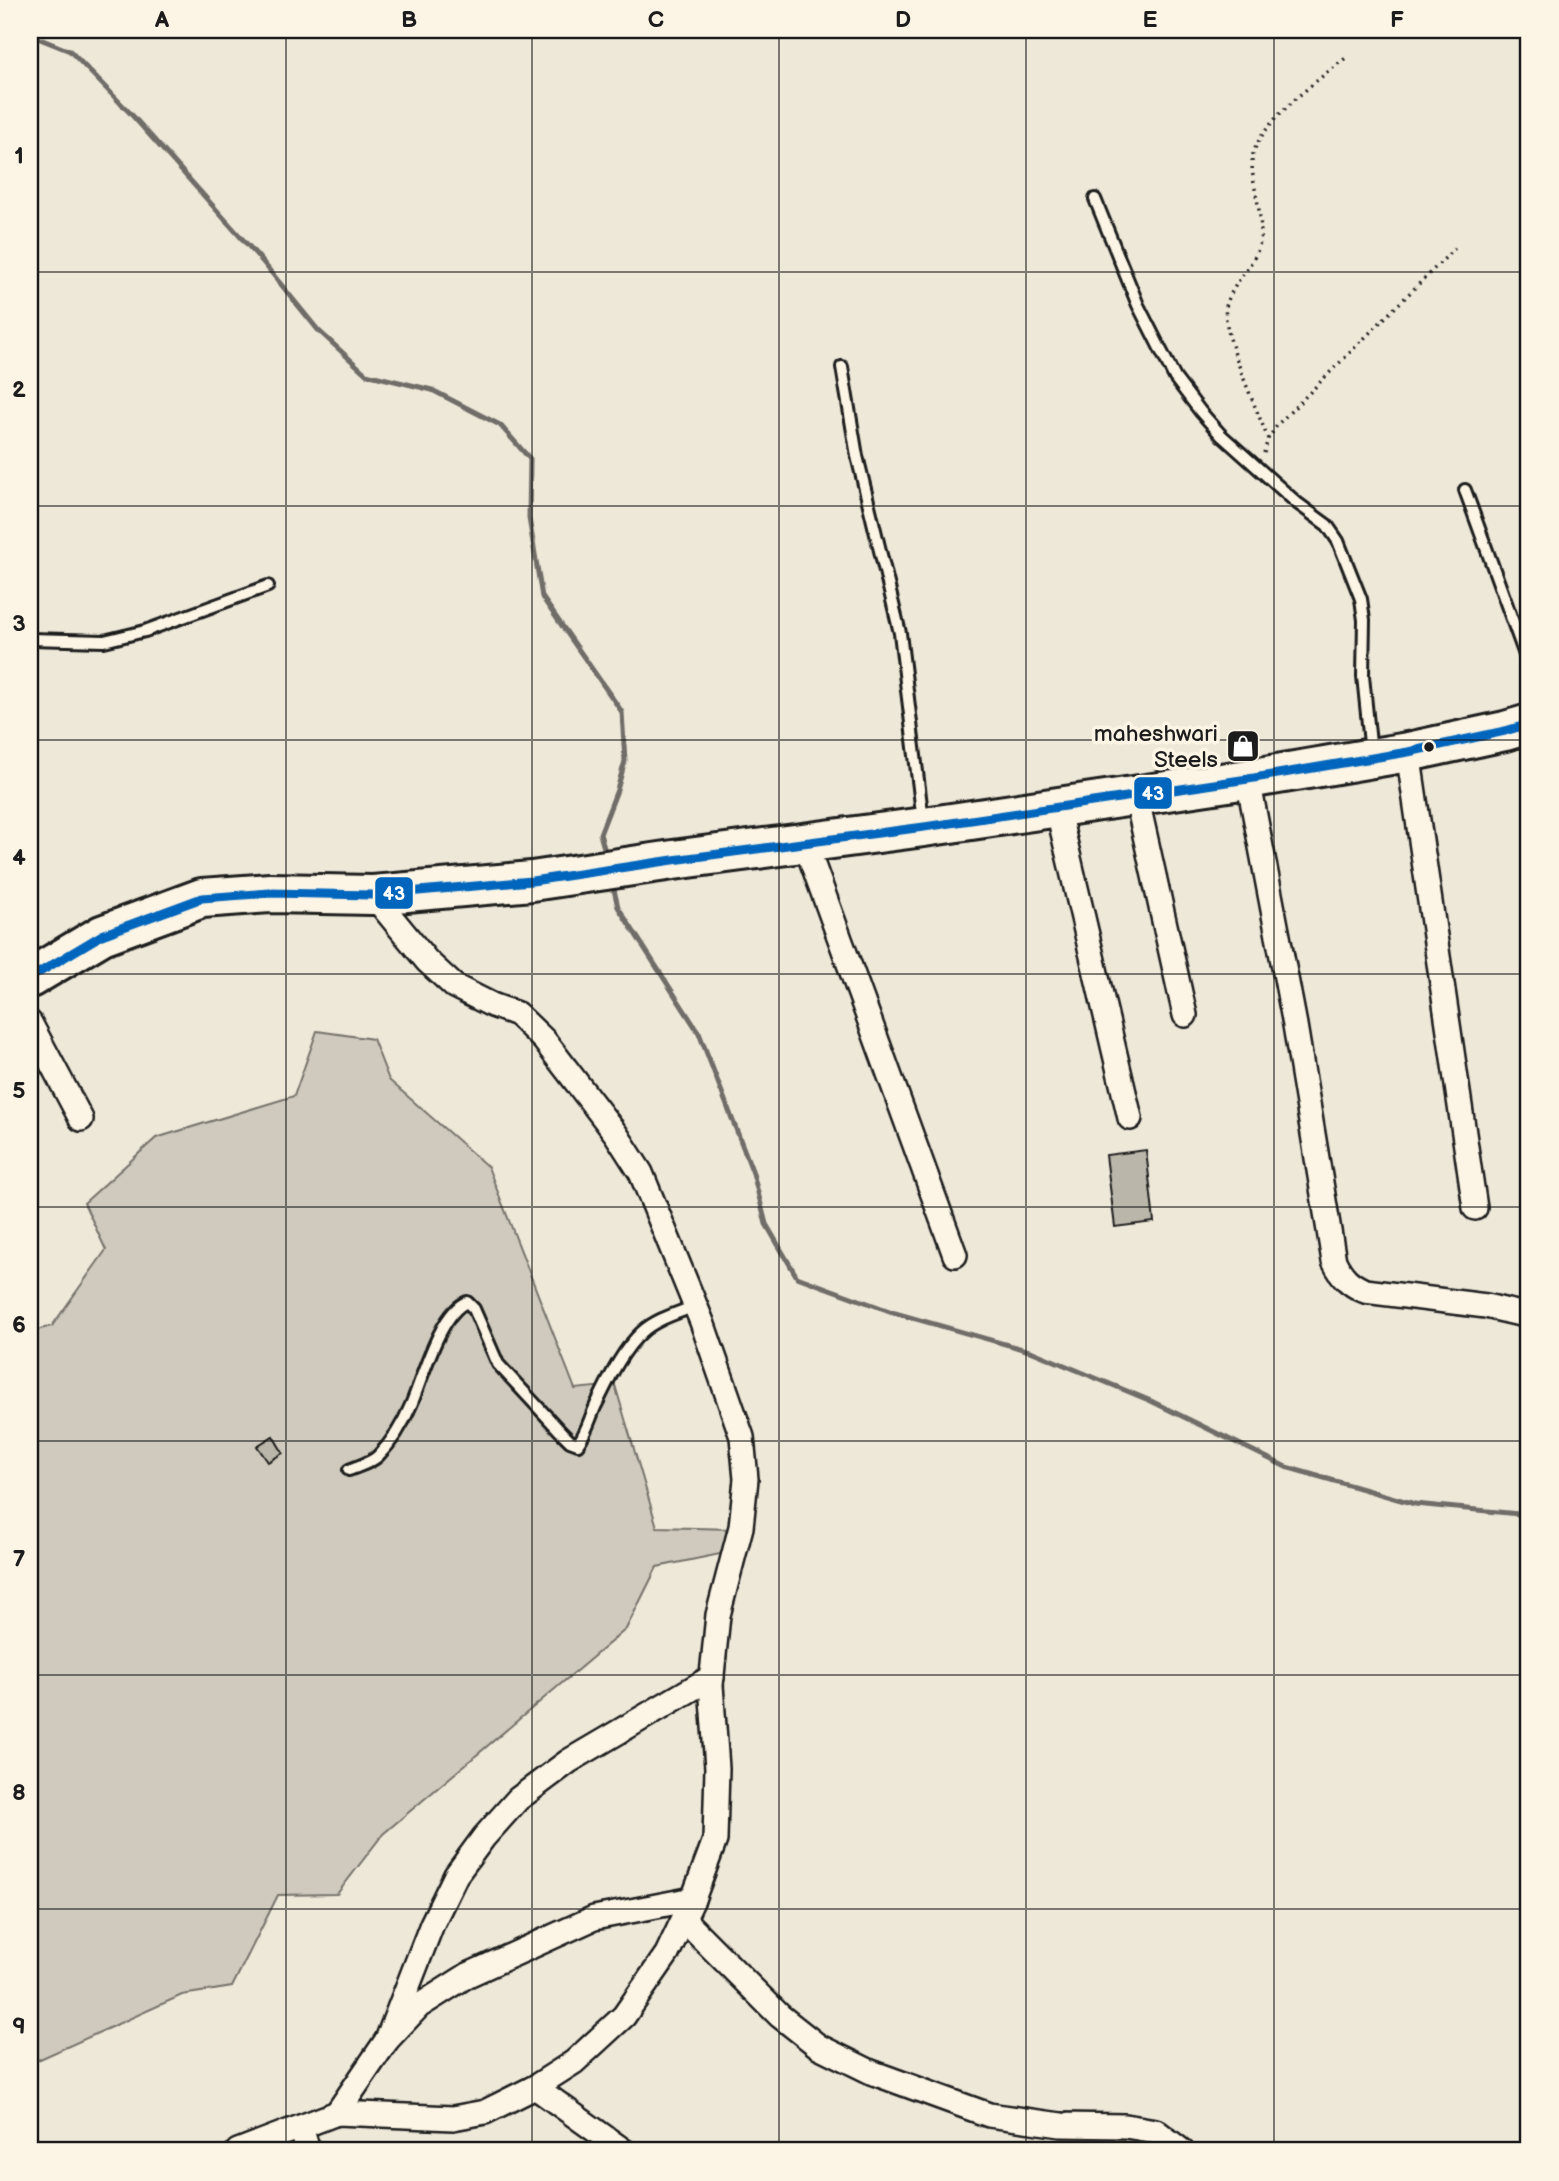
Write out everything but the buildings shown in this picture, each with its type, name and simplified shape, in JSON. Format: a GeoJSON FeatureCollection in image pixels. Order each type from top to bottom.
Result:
{"type":"FeatureCollection","features":[{"type":"Feature","properties":{"kind":"highway"},"geometry":{"type":"LineString","coordinates":[[30,978],[102,935],[202,898],[270,893],[373,895],[532,881],[1248,779],[1390,756],[1529,724]]}},
{"type":"Feature","properties":{"kind":"street"},"geometry":{"type":"LineString","coordinates":[[1390,756],[1475,1208]]}},
{"type":"Feature","properties":{"kind":"street"},"geometry":{"type":"LineString","coordinates":[[1248,779],[1295,1024],[1334,1261],[1340,1275],[1349,1284],[1365,1291],[1486,1306],[1529,1316]]}},
{"type":"Feature","properties":{"kind":"street"},"geometry":{"type":"LineString","coordinates":[[1136,794],[1185,1015]]}},
{"type":"Feature","properties":{"kind":"street"},"geometry":{"type":"LineString","coordinates":[[1057,807],[1130,1118]]}},
{"type":"Feature","properties":{"kind":"street"},"geometry":{"type":"LineString","coordinates":[[805,842],[955,1255]]}},
{"type":"Feature","properties":{"kind":"street"},"geometry":{"type":"LineString","coordinates":[[238,2151],[337,2113],[453,2118],[485,2112],[536,2087],[574,2062],[624,2016],[667,1954],[689,1909],[715,1840],[717,1768],[712,1677],[718,1615],[741,1527],[746,1479],[742,1437],[695,1306],[641,1174],[616,1134],[544,1040],[517,1014],[454,986],[427,961],[373,895]]}},
{"type":"Feature","properties":{"kind":"street"},"geometry":{"type":"LineString","coordinates":[[30,1023],[81,1119]]}},
{"type":"Feature","properties":{"kind":"street"},"geometry":{"type":"LineString","coordinates":[[387,2040],[432,1924],[456,1875],[484,1837],[518,1799],[569,1761],[712,1677]]}},
{"type":"Feature","properties":{"kind":"street"},"geometry":{"type":"LineString","coordinates":[[337,2113],[387,2040],[419,2006],[468,1975],[594,1918],[689,1909]]}},
{"type":"Feature","properties":{"kind":"street"},"geometry":{"type":"LineString","coordinates":[[689,1909],[780,2016],[818,2046],[871,2072],[989,2115],[1061,2125],[1125,2126],[1156,2131],[1182,2151]]}},
{"type":"Feature","properties":{"kind":"street"},"geometry":{"type":"LineString","coordinates":[[536,2087],[625,2151]]}},
{"type":"Feature","properties":{"kind":"street"},"geometry":{"type":"LineString","coordinates":[[302,2127],[308,2151]]}},
{"type":"Feature","properties":{"kind":"lane"},"geometry":{"type":"LineString","coordinates":[[1095,199],[1138,305],[1175,378],[1222,435],[1297,503],[1327,525],[1338,541],[1361,599],[1364,620],[1363,676],[1390,756]]}},
{"type":"Feature","properties":{"kind":"lane"},"geometry":{"type":"LineString","coordinates":[[842,368],[857,456],[900,633],[924,827]]}},
{"type":"Feature","properties":{"kind":"lane"},"geometry":{"type":"LineString","coordinates":[[1465,490],[1529,666]]}},
{"type":"Feature","properties":{"kind":"lane"},"geometry":{"type":"LineString","coordinates":[[30,639],[104,641],[145,631],[268,586]]}},
{"type":"Feature","properties":{"kind":"lane"},"geometry":{"type":"LineString","coordinates":[[349,1470],[376,1458],[397,1433],[447,1320],[460,1304],[467,1301],[474,1309],[498,1364],[570,1441],[578,1444],[626,1351],[643,1331],[695,1306]]}},
{"type":"Feature","properties":{"kind":"path"},"geometry":{"type":"LineString","coordinates":[[1268,439],[1227,333],[1226,308],[1260,244],[1260,212],[1253,186],[1252,157],[1260,138],[1281,113],[1347,57]]}},
{"type":"Feature","properties":{"kind":"path"},"geometry":{"type":"LineString","coordinates":[[1265,473],[1264,451],[1278,424],[1455,248]]}},
{"type":"Feature","properties":{"kind":"shaded area"},"geometry":{"type":"Polygon","coordinates":[[[317,1031],[373,1039],[389,1080],[488,1167],[575,1389],[615,1385],[657,1527],[733,1529],[730,1552],[657,1567],[626,1629],[383,1834],[337,1894],[278,1895],[232,1987],[182,1995],[38,2060],[30,2060],[30,1332],[52,1326],[106,1250],[84,1203],[156,1138],[294,1096],[317,1031]]]}},
{"type":"Feature","properties":{"kind":"waterway"},"geometry":{"type":"LineString","coordinates":[[30,35],[70,51],[131,114],[262,261],[318,330],[366,374],[432,390],[500,425],[530,459],[529,518],[542,597],[622,712],[625,761],[600,834],[606,855]]}},
{"type":"Feature","properties":{"kind":"waterway"},"geometry":{"type":"LineString","coordinates":[[612,881],[618,907],[699,1033],[753,1173],[766,1224],[797,1277],[895,1313],[1033,1352],[1151,1401],[1286,1467],[1415,1504],[1529,1515]]}},
{"type":"Feature","properties":{"kind":"transit line","name":"43"},"geometry":{"type":"LineString","coordinates":[[30,978],[102,935],[202,898],[270,893],[373,895],[532,881],[1248,779],[1408,752],[1529,724]]}},
{"type":"Feature","properties":{"kind":"place","name":"maheshwari Steels"},"geometry":{"type":"Point","coordinates":[1243,746]}}]}
